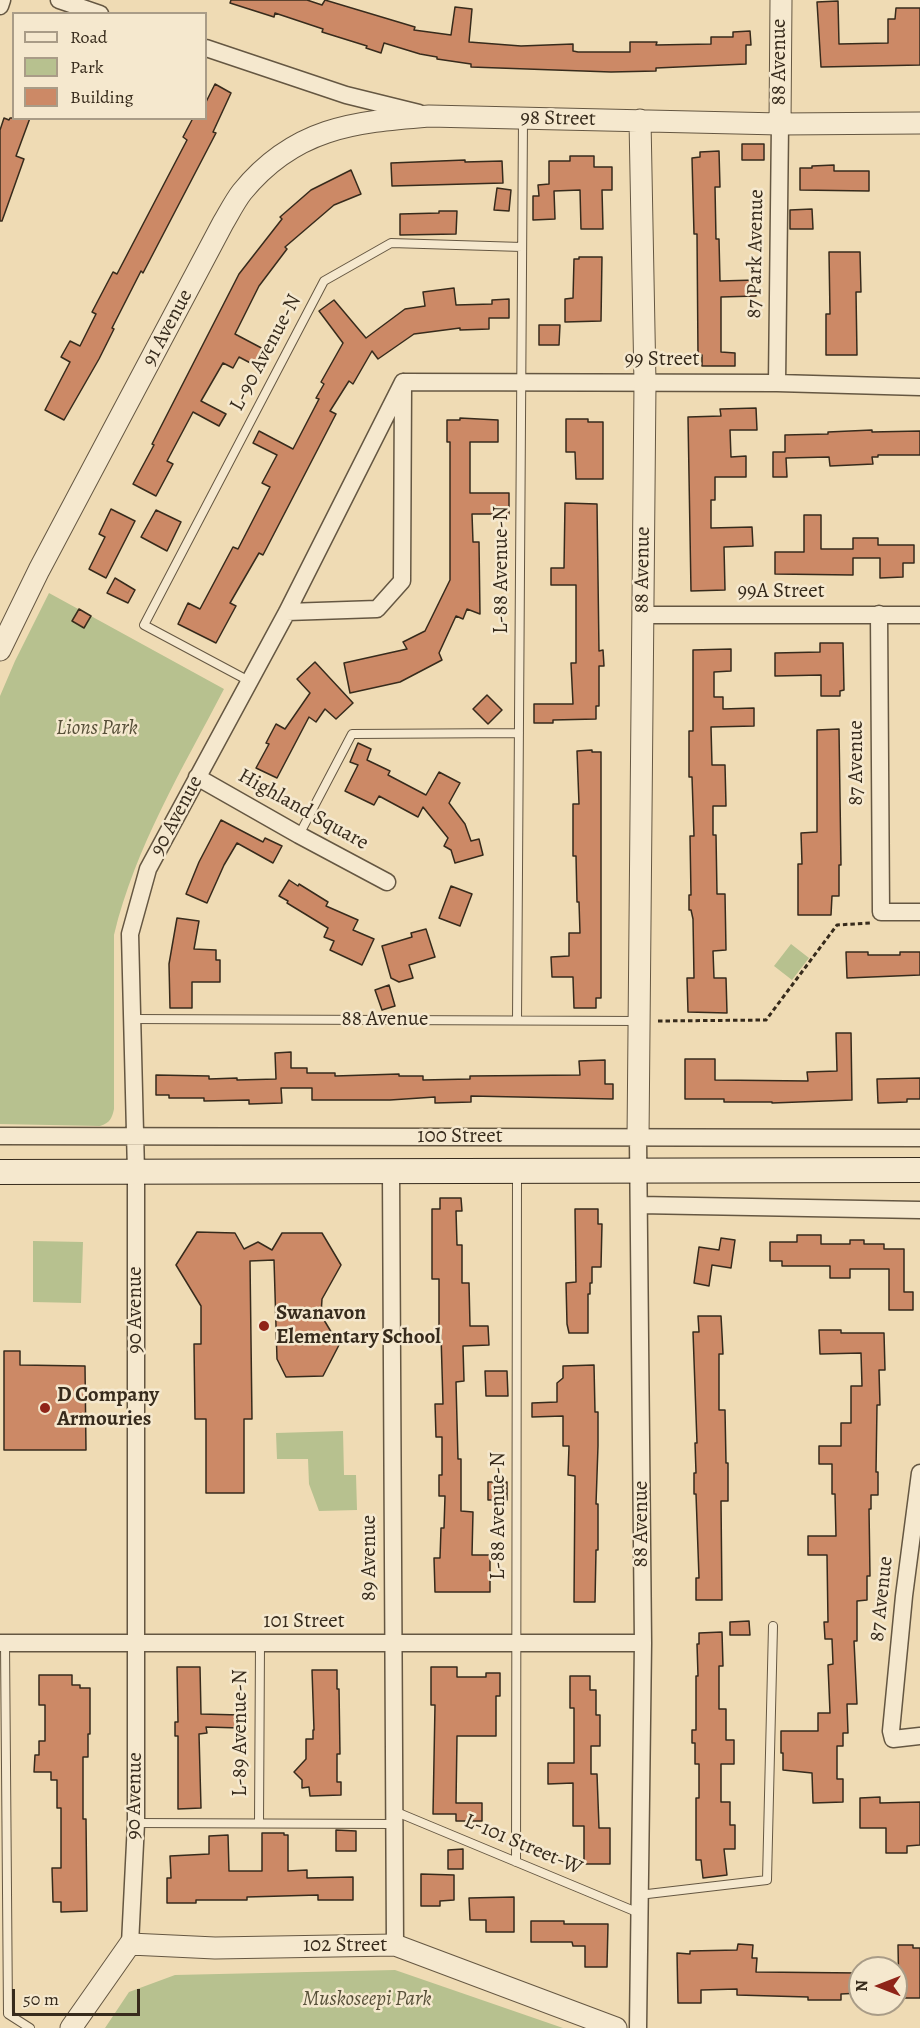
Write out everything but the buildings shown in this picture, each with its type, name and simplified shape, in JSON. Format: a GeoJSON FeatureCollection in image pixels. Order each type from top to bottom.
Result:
{"type":"FeatureCollection","features":[{"type":"Feature","properties":{"kind":"main road","name":"100 Street"},"geometry":{"type":"LineString","coordinates":[[0,1172],[920,1170]]}},
{"type":"Feature","properties":{"kind":"street"},"geometry":{"type":"LineString","coordinates":[[0,6],[2,0]]}},
{"type":"Feature","properties":{"kind":"street"},"geometry":{"type":"LineString","coordinates":[[59,0],[94,12]]}},
{"type":"Feature","properties":{"kind":"street","name":"88 Avenue"},"geometry":{"type":"LineString","coordinates":[[780,124],[781,0]]}},
{"type":"Feature","properties":{"kind":"street","name":"98 Street"},"geometry":{"type":"LineString","coordinates":[[207,48],[346,95],[429,116],[780,124],[920,123]]}},
{"type":"Feature","properties":{"kind":"street","name":"91 Avenue"},"geometry":{"type":"LineString","coordinates":[[0,650],[39,570],[241,193],[260,172],[310,138],[340,127],[373,120],[429,116]]}},
{"type":"Feature","properties":{"kind":"street","name":"88 Avenue"},"geometry":{"type":"LineString","coordinates":[[638,2028],[643,1643],[638,1138],[645,383],[640,120]]}},
{"type":"Feature","properties":{"kind":"street","name":"87 Park Avenue"},"geometry":{"type":"LineString","coordinates":[[777,383],[780,124]]}},
{"type":"Feature","properties":{"kind":"street"},"geometry":{"type":"LineString","coordinates":[[287,612],[377,609],[402,581],[403,382]]}},
{"type":"Feature","properties":{"kind":"street","name":"99 Street"},"geometry":{"type":"LineString","coordinates":[[403,382],[777,383],[920,387]]}},
{"type":"Feature","properties":{"kind":"street","name":"90 Avenue"},"geometry":{"type":"LineString","coordinates":[[130,1944],[136,1822],[136,1172],[130,934],[148,869],[287,612],[403,382]]}},
{"type":"Feature","properties":{"kind":"street","name":"87 Avenue"},"geometry":{"type":"LineString","coordinates":[[879,614],[881,912]]}},
{"type":"Feature","properties":{"kind":"street","name":"99A Street"},"geometry":{"type":"LineString","coordinates":[[642,615],[920,615]]}},
{"type":"Feature","properties":{"kind":"street","name":"Highland Square"},"geometry":{"type":"LineString","coordinates":[[197,777],[387,882]]}},
{"type":"Feature","properties":{"kind":"street"},"geometry":{"type":"LineString","coordinates":[[881,912],[920,912]]}},
{"type":"Feature","properties":{"kind":"street","name":"100 Street"},"geometry":{"type":"LineString","coordinates":[[0,1136],[920,1138]]}},
{"type":"Feature","properties":{"kind":"street","name":"89 Avenue"},"geometry":{"type":"LineString","coordinates":[[391,1171],[395,1945]]}},
{"type":"Feature","properties":{"kind":"street"},"geometry":{"type":"LineString","coordinates":[[639,1204],[920,1210]]}},
{"type":"Feature","properties":{"kind":"street","name":"87 Avenue"},"geometry":{"type":"LineString","coordinates":[[920,1473],[904,1596],[891,1731],[893,1739],[920,1736]]}},
{"type":"Feature","properties":{"kind":"street","name":"101 Street"},"geometry":{"type":"LineString","coordinates":[[3,1643],[643,1643]]}},
{"type":"Feature","properties":{"kind":"street"},"geometry":{"type":"LineString","coordinates":[[71,2028],[130,1944]]}},
{"type":"Feature","properties":{"kind":"street","name":"102 Street"},"geometry":{"type":"LineString","coordinates":[[130,1944],[215,1948],[395,1945],[616,2028]]}},
{"type":"Feature","properties":{"kind":"lane","name":"L-88 Avenue-N"},"geometry":{"type":"LineString","coordinates":[[518,1020],[523,119]]}},
{"type":"Feature","properties":{"kind":"lane","name":"L-90 Avenue-N"},"geometry":{"type":"LineString","coordinates":[[249,681],[144,625],[324,281],[391,243],[522,247]]}},
{"type":"Feature","properties":{"kind":"lane"},"geometry":{"type":"LineString","coordinates":[[299,835],[352,734],[519,733]]}},
{"type":"Feature","properties":{"kind":"lane","name":"88 Avenue"},"geometry":{"type":"LineString","coordinates":[[132,1019],[639,1021]]}},
{"type":"Feature","properties":{"kind":"lane","name":"L-88 Avenue-N"},"geometry":{"type":"LineString","coordinates":[[516,1862],[518,1171]]}},
{"type":"Feature","properties":{"kind":"lane"},"geometry":{"type":"LineString","coordinates":[[639,1895],[767,1880],[773,1626]]}},
{"type":"Feature","properties":{"kind":"lane"},"geometry":{"type":"LineString","coordinates":[[3,1643],[8,2014],[30,2028]]}},
{"type":"Feature","properties":{"kind":"lane","name":"L-89 Avenue-N"},"geometry":{"type":"LineString","coordinates":[[259,1823],[260,1644]]}},
{"type":"Feature","properties":{"kind":"lane","name":"L-101 Street-W"},"geometry":{"type":"LineString","coordinates":[[136,1822],[259,1823],[393,1817],[516,1862],[639,1913]]}},
{"type":"Feature","properties":{"kind":"path"},"geometry":{"type":"LineString","coordinates":[[639,1021],[765,1020],[837,924],[876,922],[881,912]]}},
{"type":"Feature","properties":{"kind":"green space","name":"Lions Park"},"geometry":{"type":"Polygon","coordinates":[[[49,593],[224,689],[147,839],[123,902],[114,935],[114,1109],[110,1120],[100,1126],[0,1124],[0,696],[49,593]]]}},
{"type":"Feature","properties":{"kind":"green space"},"geometry":{"type":"Polygon","coordinates":[[[791,944],[809,958],[792,980],[774,966],[791,944]]]}},
{"type":"Feature","properties":{"kind":"green space"},"geometry":{"type":"Polygon","coordinates":[[[33,1241],[83,1242],[81,1303],[33,1302],[33,1241]]]}},
{"type":"Feature","properties":{"kind":"green space"},"geometry":{"type":"Polygon","coordinates":[[[343,1431],[344,1475],[356,1475],[357,1510],[319,1511],[309,1484],[308,1459],[277,1459],[276,1433],[343,1431]]]}},
{"type":"Feature","properties":{"kind":"green space","name":"Muskoseepi Park"},"geometry":{"type":"Polygon","coordinates":[[[395,1970],[563,2028],[105,2028],[129,1992],[175,1975],[395,1970]]]}},
{"type":"Feature","properties":{"kind":"place","name":"Swanavon Elementary School"},"geometry":{"type":"Point","coordinates":[264,1326]}},
{"type":"Feature","properties":{"kind":"place","name":"D Company Armouries"},"geometry":{"type":"Point","coordinates":[45,1408]}}]}
